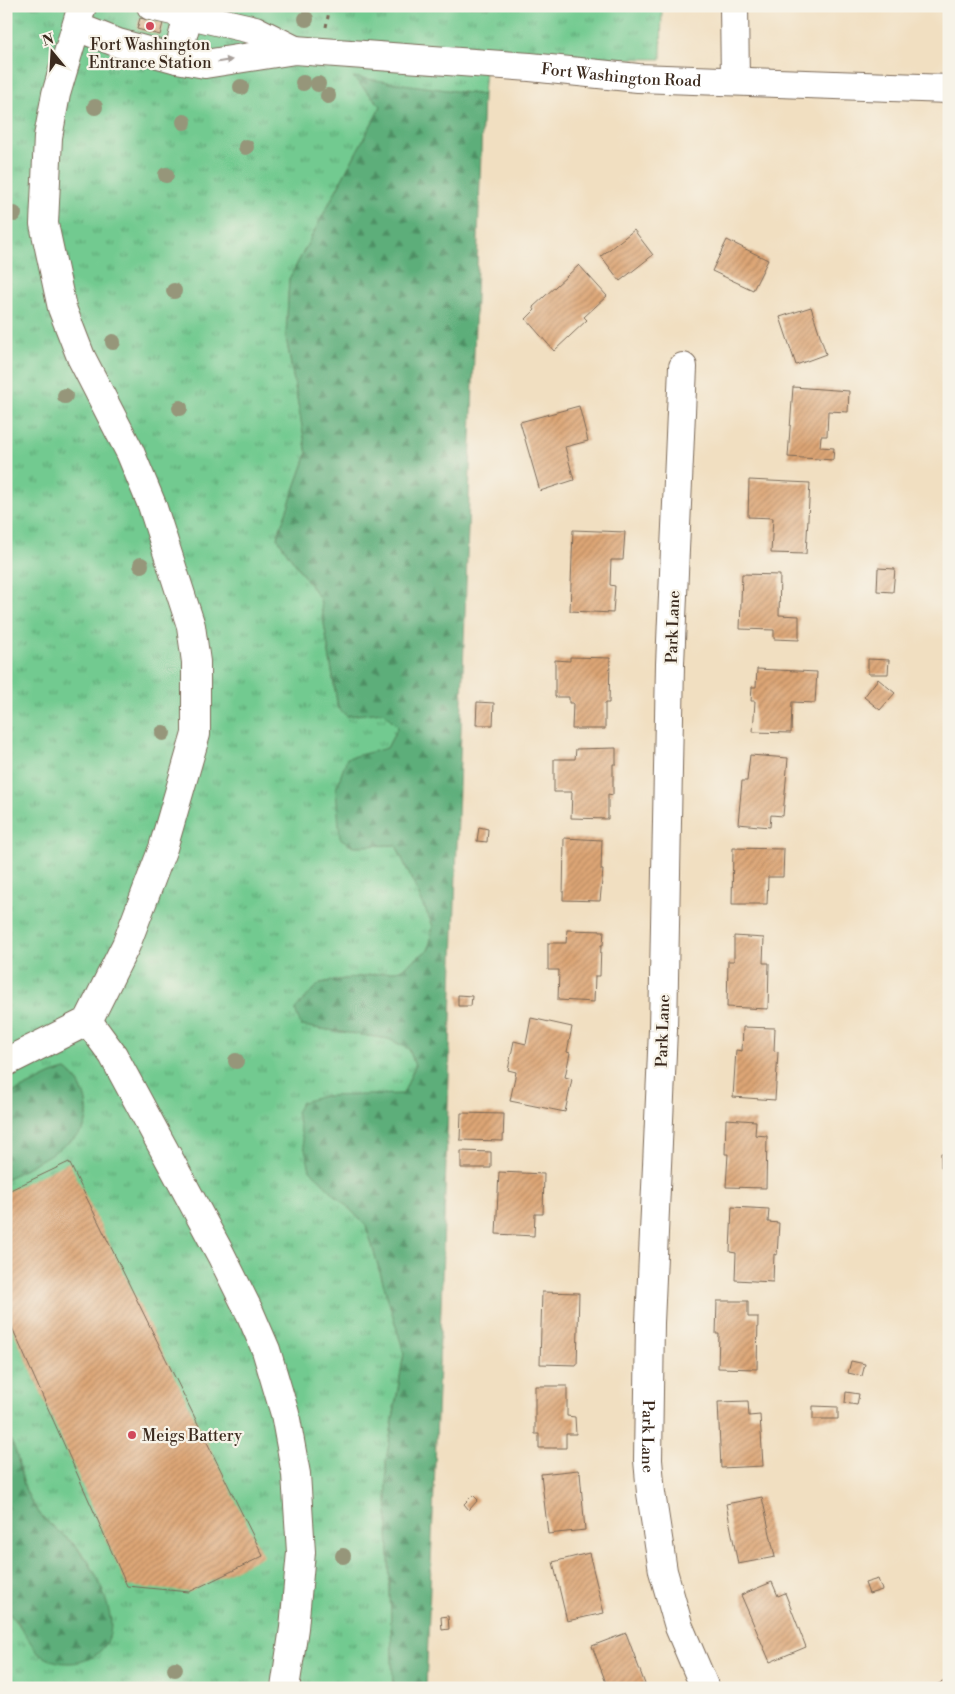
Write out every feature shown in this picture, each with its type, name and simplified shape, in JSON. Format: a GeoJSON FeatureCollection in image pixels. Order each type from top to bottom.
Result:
{"type":"FeatureCollection","features":[{"type":"Feature","properties":{"kind":"street","name":"Fort Washington Road"},"geometry":{"type":"LineString","coordinates":[[151,6],[256,30],[295,50]]}},
{"type":"Feature","properties":{"kind":"street"},"geometry":{"type":"LineString","coordinates":[[734,6],[734,80]]}},
{"type":"Feature","properties":{"kind":"street"},"geometry":{"type":"LineString","coordinates":[[177,60],[188,15]]}},
{"type":"Feature","properties":{"kind":"street","name":"Fort Washington Road"},"geometry":{"type":"LineString","coordinates":[[80,16],[118,43],[177,60],[205,64],[295,50],[530,67],[638,78],[949,89]]}},
{"type":"Feature","properties":{"kind":"street"},"geometry":{"type":"LineString","coordinates":[[6,1062],[88,1021],[126,945],[163,848],[196,734],[196,662],[190,626],[170,557],[152,504],[130,452],[81,357],[62,308],[44,224],[48,137],[58,86],[80,16]]}},
{"type":"Feature","properties":{"kind":"street","name":"Park Lane"},"geometry":{"type":"LineString","coordinates":[[683,367],[670,664],[663,1030],[650,1323],[648,1460],[663,1572],[679,1627],[705,1688]]}},
{"type":"Feature","properties":{"kind":"street"},"geometry":{"type":"LineString","coordinates":[[88,1021],[113,1055],[216,1247],[250,1313],[268,1359],[284,1414],[296,1474],[300,1552],[294,1628],[285,1688]]}},
{"type":"Feature","properties":{"kind":"green space"},"geometry":{"type":"Polygon","coordinates":[[[6,6],[662,6],[661,59],[486,57],[483,95],[354,78],[381,106],[289,279],[286,337],[307,454],[277,538],[320,599],[338,708],[347,716],[383,711],[398,727],[387,748],[352,846],[396,845],[433,926],[429,949],[401,970],[320,983],[301,1026],[389,1039],[409,1049],[415,1066],[403,1095],[324,1096],[310,1170],[366,1225],[404,1353],[386,1461],[393,1688],[6,1688],[6,1609],[39,1653],[51,1660],[110,1618],[102,1590],[88,1561],[76,1546],[45,1520],[28,1496],[15,1450],[6,1432],[6,1179],[48,1155],[80,1133],[86,1121],[87,1106],[76,1079],[66,1070],[52,1074],[6,1096],[6,6]]]}},
{"type":"Feature","properties":{"kind":"green space"},"geometry":{"type":"Polygon","coordinates":[[[353,77],[483,95],[426,1688],[393,1688],[386,1461],[404,1353],[366,1225],[310,1170],[296,1112],[302,1102],[324,1096],[403,1094],[415,1066],[409,1049],[389,1039],[301,1026],[295,1009],[320,983],[401,970],[429,949],[433,926],[396,845],[352,846],[340,838],[336,789],[347,758],[387,748],[398,727],[383,712],[347,716],[338,708],[320,599],[277,538],[307,454],[286,337],[289,279],[381,106],[353,77]]]}},
{"type":"Feature","properties":{"kind":"green space"},"geometry":{"type":"Polygon","coordinates":[[[66,1070],[78,1082],[85,1098],[87,1113],[84,1128],[80,1134],[61,1148],[6,1179],[6,1096],[52,1074],[66,1070]]]}},
{"type":"Feature","properties":{"kind":"green space"},"geometry":{"type":"Polygon","coordinates":[[[6,1432],[16,1453],[31,1502],[45,1520],[83,1555],[98,1580],[105,1598],[111,1628],[108,1639],[103,1648],[86,1660],[75,1663],[63,1663],[45,1658],[32,1645],[7,1610],[5,1597],[6,1432]]]}},
{"type":"Feature","properties":{"kind":"building","name":"Fort Washington Entrance Station"},"geometry":{"type":"Polygon","coordinates":[[[140,18],[163,23],[160,35],[137,29],[140,18]]]}},
{"type":"Feature","properties":{"kind":"building"},"geometry":{"type":"Polygon","coordinates":[[[634,230],[653,255],[620,281],[601,256],[634,230]]]}},
{"type":"Feature","properties":{"kind":"building"},"geometry":{"type":"Polygon","coordinates":[[[727,240],[768,260],[753,290],[712,271],[727,240]]]}},
{"type":"Feature","properties":{"kind":"building"},"geometry":{"type":"Polygon","coordinates":[[[579,265],[607,296],[584,317],[587,320],[554,351],[526,319],[535,310],[533,307],[579,265]]]}},
{"type":"Feature","properties":{"kind":"building"},"geometry":{"type":"Polygon","coordinates":[[[811,307],[826,354],[796,365],[780,317],[811,307]]]}},
{"type":"Feature","properties":{"kind":"building"},"geometry":{"type":"Polygon","coordinates":[[[793,387],[849,391],[848,412],[828,411],[827,436],[821,436],[820,447],[834,448],[833,460],[788,457],[793,387]]]}},
{"type":"Feature","properties":{"kind":"building"},"geometry":{"type":"Polygon","coordinates":[[[579,406],[588,441],[565,447],[574,480],[540,491],[520,422],[579,406]]]}},
{"type":"Feature","properties":{"kind":"building"},"geometry":{"type":"Polygon","coordinates":[[[749,480],[810,483],[806,554],[771,553],[773,518],[748,517],[749,480]]]}},
{"type":"Feature","properties":{"kind":"building"},"geometry":{"type":"Polygon","coordinates":[[[573,530],[625,532],[623,560],[611,560],[610,585],[615,586],[613,613],[570,611],[573,530]]]}},
{"type":"Feature","properties":{"kind":"building"},"geometry":{"type":"Polygon","coordinates":[[[878,568],[895,569],[893,592],[877,591],[878,568]]]}},
{"type":"Feature","properties":{"kind":"building"},"geometry":{"type":"Polygon","coordinates":[[[742,574],[780,575],[779,615],[799,616],[799,640],[774,639],[774,630],[740,629],[742,574]]]}},
{"type":"Feature","properties":{"kind":"building"},"geometry":{"type":"Polygon","coordinates":[[[570,657],[610,658],[609,703],[605,703],[605,729],[572,729],[573,703],[569,703],[569,697],[555,697],[555,660],[570,661],[570,657]]]}},
{"type":"Feature","properties":{"kind":"building"},"geometry":{"type":"Polygon","coordinates":[[[868,659],[889,660],[888,674],[868,674],[868,659]]]}},
{"type":"Feature","properties":{"kind":"building"},"geometry":{"type":"Polygon","coordinates":[[[757,669],[817,672],[815,703],[792,702],[791,733],[753,732],[755,701],[751,701],[752,687],[756,687],[757,669]]]}},
{"type":"Feature","properties":{"kind":"building"},"geometry":{"type":"Polygon","coordinates":[[[878,679],[895,693],[880,710],[864,697],[878,679]]]}},
{"type":"Feature","properties":{"kind":"building"},"geometry":{"type":"Polygon","coordinates":[[[477,702],[494,703],[493,725],[476,725],[477,702]]]}},
{"type":"Feature","properties":{"kind":"building"},"geometry":{"type":"Polygon","coordinates":[[[616,748],[616,764],[613,764],[613,795],[608,794],[608,819],[571,818],[572,792],[554,792],[554,759],[575,759],[576,749],[616,748]]]}},
{"type":"Feature","properties":{"kind":"building"},"geometry":{"type":"Polygon","coordinates":[[[750,755],[788,758],[783,816],[771,815],[770,827],[738,824],[742,781],[747,781],[750,755]]]}},
{"type":"Feature","properties":{"kind":"building"},"geometry":{"type":"Polygon","coordinates":[[[479,827],[488,829],[487,842],[477,841],[479,827]]]}},
{"type":"Feature","properties":{"kind":"building"},"geometry":{"type":"Polygon","coordinates":[[[564,838],[602,840],[601,870],[603,870],[600,901],[563,900],[564,838]]]}},
{"type":"Feature","properties":{"kind":"building"},"geometry":{"type":"Polygon","coordinates":[[[733,848],[784,849],[783,877],[768,877],[767,904],[732,904],[733,848]]]}},
{"type":"Feature","properties":{"kind":"building"},"geometry":{"type":"Polygon","coordinates":[[[567,930],[604,931],[603,945],[601,945],[600,976],[595,976],[594,1002],[558,1000],[559,970],[548,970],[548,943],[566,943],[567,930]]]}},
{"type":"Feature","properties":{"kind":"building"},"geometry":{"type":"Polygon","coordinates":[[[734,936],[764,938],[763,963],[769,963],[768,1009],[727,1007],[728,961],[734,961],[734,936]]]}},
{"type":"Feature","properties":{"kind":"building"},"geometry":{"type":"Polygon","coordinates":[[[458,995],[472,996],[471,1006],[458,1006],[458,995]]]}},
{"type":"Feature","properties":{"kind":"building"},"geometry":{"type":"Polygon","coordinates":[[[531,1018],[572,1027],[567,1052],[570,1053],[565,1077],[572,1079],[565,1112],[510,1101],[516,1072],[508,1070],[514,1041],[526,1044],[531,1018]]]}},
{"type":"Feature","properties":{"kind":"building"},"geometry":{"type":"Polygon","coordinates":[[[743,1027],[775,1028],[774,1051],[778,1052],[775,1100],[733,1097],[736,1050],[742,1051],[743,1027]]]}},
{"type":"Feature","properties":{"kind":"building"},"geometry":{"type":"Polygon","coordinates":[[[461,1113],[504,1114],[503,1141],[460,1140],[461,1113]]]}},
{"type":"Feature","properties":{"kind":"building"},"geometry":{"type":"Polygon","coordinates":[[[726,1119],[756,1121],[755,1135],[767,1136],[766,1188],[726,1187],[728,1154],[725,1154],[726,1119]]]}},
{"type":"Feature","properties":{"kind":"building"},"geometry":{"type":"Polygon","coordinates":[[[461,1151],[491,1152],[491,1168],[461,1168],[461,1151]]]}},
{"type":"Feature","properties":{"kind":"building"},"geometry":{"type":"Polygon","coordinates":[[[941,1153],[949,1153],[949,1167],[941,1167],[941,1153]]]}},
{"type":"Feature","properties":{"kind":"building","name":"Meigs Battery"},"geometry":{"type":"Polygon","coordinates":[[[69,1162],[263,1556],[189,1592],[127,1586],[6,1314],[6,1192],[69,1162]]]}},
{"type":"Feature","properties":{"kind":"building"},"geometry":{"type":"Polygon","coordinates":[[[499,1172],[544,1174],[543,1214],[535,1214],[534,1236],[496,1234],[499,1172]]]}},
{"type":"Feature","properties":{"kind":"building"},"geometry":{"type":"Polygon","coordinates":[[[732,1207],[769,1209],[768,1222],[779,1223],[777,1255],[774,1254],[773,1282],[735,1280],[736,1253],[730,1252],[732,1207]]]}},
{"type":"Feature","properties":{"kind":"building"},"geometry":{"type":"Polygon","coordinates":[[[542,1292],[579,1293],[577,1365],[540,1364],[542,1292]]]}},
{"type":"Feature","properties":{"kind":"building"},"geometry":{"type":"Polygon","coordinates":[[[717,1301],[748,1301],[748,1317],[758,1317],[757,1369],[718,1368],[719,1334],[716,1334],[717,1301]]]}},
{"type":"Feature","properties":{"kind":"building"},"geometry":{"type":"Polygon","coordinates":[[[851,1361],[865,1364],[862,1376],[848,1373],[851,1361]]]}},
{"type":"Feature","properties":{"kind":"building"},"geometry":{"type":"Polygon","coordinates":[[[535,1386],[567,1386],[567,1416],[575,1417],[576,1434],[566,1434],[566,1448],[539,1448],[539,1434],[535,1434],[535,1386]]]}},
{"type":"Feature","properties":{"kind":"building"},"geometry":{"type":"Polygon","coordinates":[[[846,1392],[859,1394],[857,1405],[845,1403],[846,1392]]]}},
{"type":"Feature","properties":{"kind":"building"},"geometry":{"type":"Polygon","coordinates":[[[748,1401],[749,1416],[760,1415],[763,1466],[721,1468],[718,1402],[748,1401]]]}},
{"type":"Feature","properties":{"kind":"building"},"geometry":{"type":"Polygon","coordinates":[[[813,1406],[838,1407],[838,1419],[813,1419],[813,1406]]]}},
{"type":"Feature","properties":{"kind":"building"},"geometry":{"type":"Polygon","coordinates":[[[578,1470],[580,1473],[585,1530],[548,1534],[541,1474],[578,1470]]]}},
{"type":"Feature","properties":{"kind":"building"},"geometry":{"type":"Polygon","coordinates":[[[473,1495],[478,1500],[469,1510],[464,1504],[473,1495]]]}},
{"type":"Feature","properties":{"kind":"building"},"geometry":{"type":"Polygon","coordinates":[[[762,1497],[775,1557],[738,1564],[726,1504],[762,1497]]]}},
{"type":"Feature","properties":{"kind":"building"},"geometry":{"type":"Polygon","coordinates":[[[589,1553],[604,1613],[567,1621],[553,1562],[589,1553]]]}},
{"type":"Feature","properties":{"kind":"building"},"geometry":{"type":"Polygon","coordinates":[[[878,1579],[882,1590],[869,1594],[865,1583],[878,1579]]]}},
{"type":"Feature","properties":{"kind":"building"},"geometry":{"type":"Polygon","coordinates":[[[772,1582],[778,1596],[785,1593],[806,1647],[770,1662],[741,1595],[772,1582]]]}},
{"type":"Feature","properties":{"kind":"building"},"geometry":{"type":"Polygon","coordinates":[[[448,1616],[449,1629],[442,1630],[441,1617],[448,1616]]]}},
{"type":"Feature","properties":{"kind":"building"},"geometry":{"type":"Polygon","coordinates":[[[626,1633],[645,1684],[635,1688],[608,1688],[592,1646],[626,1633]]]}},
{"type":"Feature","properties":{"kind":"building"},"geometry":{"type":"Polygon","coordinates":[[[949,1679],[949,1688],[930,1688],[949,1679]]]}},
{"type":"Feature","properties":{"kind":"place","name":"Fort Washington Entrance Station"},"geometry":{"type":"Point","coordinates":[150,26]}},
{"type":"Feature","properties":{"kind":"place","name":"Meigs Battery"},"geometry":{"type":"Point","coordinates":[132,1435]}}]}
